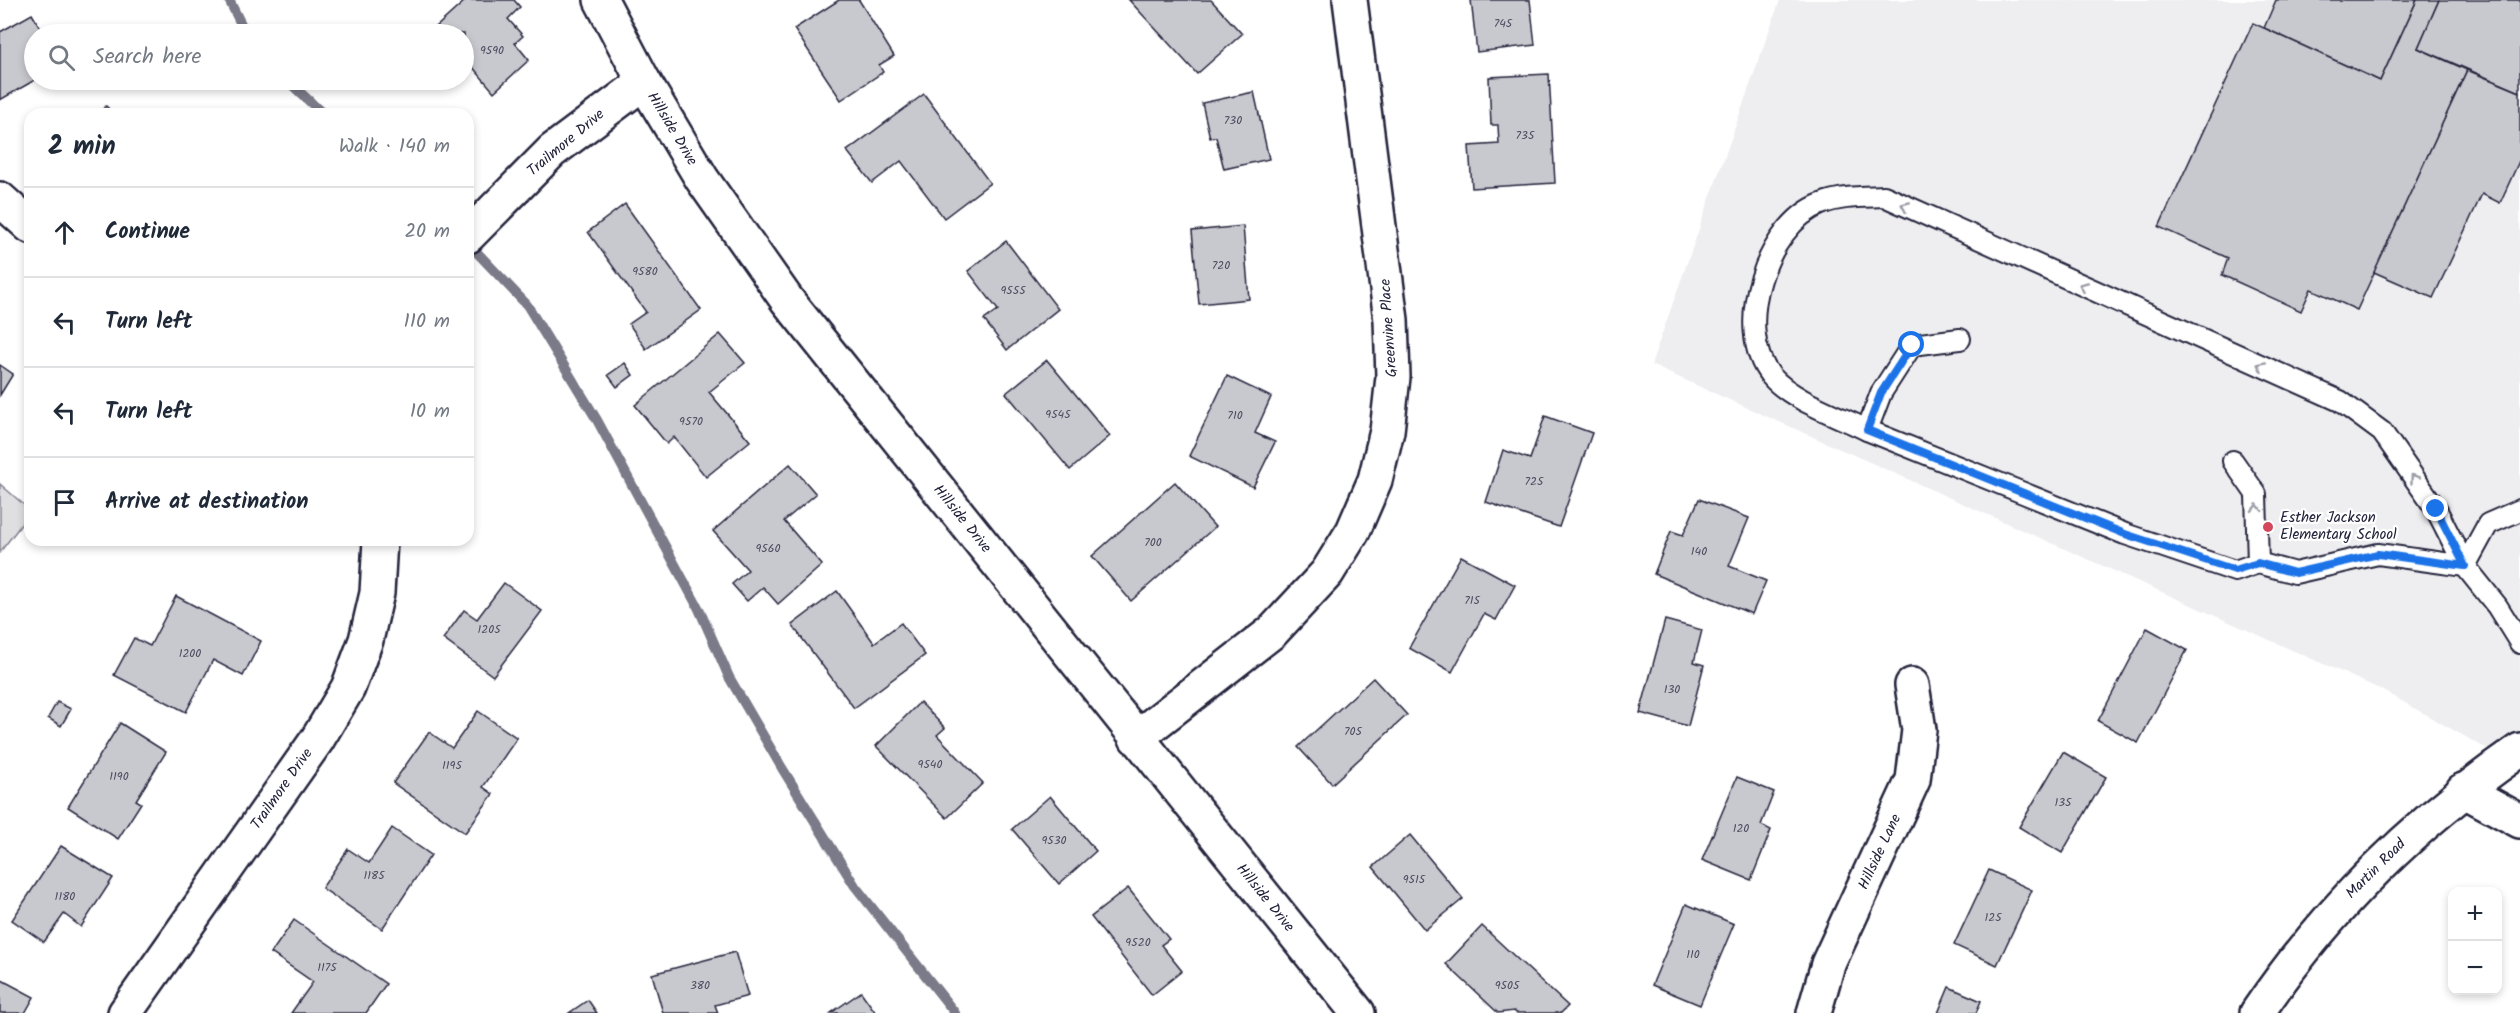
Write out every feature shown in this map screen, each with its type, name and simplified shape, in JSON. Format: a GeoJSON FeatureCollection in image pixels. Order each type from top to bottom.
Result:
{"type":"FeatureCollection","features":[{"type":"Feature","properties":{"kind":"street","name":"Hillside Drive"},"geometry":{"type":"LineString","coordinates":[[601,0],[644,81],[702,179],[788,300],[1358,1013]]}},
{"type":"Feature","properties":{"kind":"street","name":"Greenvine Place"},"geometry":{"type":"LineString","coordinates":[[1136,738],[1280,624],[1327,573],[1353,531],[1375,480],[1387,431],[1394,377],[1391,320],[1350,0]]}},
{"type":"Feature","properties":{"kind":"street","name":"Trailmore Drive"},"geometry":{"type":"LineString","coordinates":[[474,230],[552,151],[644,81]]}},
{"type":"Feature","properties":{"kind":"street"},"geometry":{"type":"LineString","coordinates":[[0,199],[24,221]]}},
{"type":"Feature","properties":{"kind":"street","name":"Trailmore Drive"},"geometry":{"type":"LineString","coordinates":[[125,1013],[318,740],[348,688],[366,640],[377,593],[380,546]]}},
{"type":"Feature","properties":{"kind":"street","name":"Hillside Lane"},"geometry":{"type":"LineString","coordinates":[[1814,1013],[1828,964],[1913,780],[1919,730],[1912,685]]}},
{"type":"Feature","properties":{"kind":"street","name":"Martin Road"},"geometry":{"type":"LineString","coordinates":[[2257,1013],[2285,972],[2334,911],[2396,847],[2463,790],[2520,750]]}},
{"type":"Feature","properties":{"kind":"street"},"geometry":{"type":"LineString","coordinates":[[2463,790],[2520,821]]}},
{"type":"Feature","properties":{"kind":"lane"},"geometry":{"type":"LineString","coordinates":[[2465,566],[2378,554],[2295,573],[2258,563],[2235,570],[2125,534],[1867,430],[1792,394],[1771,376],[1757,347],[1756,307],[1762,270],[1795,219],[1820,204],[1845,197],[1884,196],[2340,401],[2382,432],[2436,509],[2465,566],[2497,606],[2520,643]]}},
{"type":"Feature","properties":{"kind":"lane"},"geometry":{"type":"LineString","coordinates":[[1867,430],[1881,393],[1912,345],[1960,339]]}},
{"type":"Feature","properties":{"kind":"lane"},"geometry":{"type":"LineString","coordinates":[[2233,461],[2256,494],[2258,563]]}},
{"type":"Feature","properties":{"kind":"lane"},"geometry":{"type":"LineString","coordinates":[[2465,566],[2488,524],[2520,510]]}},
{"type":"Feature","properties":{"kind":"shaded area","name":"Esther Jackson Elementary School"},"geometry":{"type":"Polygon","coordinates":[[[1780,0],[2520,0],[2520,737],[2496,754],[2382,690],[1651,365],[1780,0]]]}},
{"type":"Feature","properties":{"kind":"shaded area"},"geometry":{"type":"Polygon","coordinates":[[[0,484],[24,505],[24,521],[0,552],[0,484]]]}},
{"type":"Feature","properties":{"kind":"building"},"geometry":{"type":"Polygon","coordinates":[[[466,0],[514,0],[520,7],[508,19],[523,36],[515,43],[529,60],[494,92],[474,69],[474,24],[439,24],[466,0]]]}},
{"type":"Feature","properties":{"kind":"building"},"geometry":{"type":"Polygon","coordinates":[[[839,0],[859,0],[894,56],[879,65],[883,72],[841,100],[794,29],[839,0]]]}},
{"type":"Feature","properties":{"kind":"building"},"geometry":{"type":"Polygon","coordinates":[[[1129,0],[1211,0],[1242,34],[1197,74],[1129,0]]]}},
{"type":"Feature","properties":{"kind":"building"},"geometry":{"type":"Polygon","coordinates":[[[1471,0],[1530,0],[1535,45],[1477,52],[1471,0]]]}},
{"type":"Feature","properties":{"kind":"building"},"geometry":{"type":"Polygon","coordinates":[[[2276,0],[2417,0],[2380,81],[2264,28],[2276,0]]]}},
{"type":"Feature","properties":{"kind":"building"},"geometry":{"type":"Polygon","coordinates":[[[2417,0],[2439,0],[2418,48],[2467,70],[2357,310],[2311,289],[2301,311],[2222,275],[2228,258],[2159,227],[2253,23],[2380,81],[2417,0]]]}},
{"type":"Feature","properties":{"kind":"building"},"geometry":{"type":"Polygon","coordinates":[[[2439,0],[2520,0],[2520,92],[2418,48],[2439,0]]]}},
{"type":"Feature","properties":{"kind":"building"},"geometry":{"type":"Polygon","coordinates":[[[32,14],[38,24],[24,24],[24,86],[0,100],[0,32],[32,14]]]}},
{"type":"Feature","properties":{"kind":"building"},"geometry":{"type":"Polygon","coordinates":[[[2467,70],[2520,92],[2520,159],[2500,203],[2482,194],[2433,298],[2374,272],[2467,70]]]}},
{"type":"Feature","properties":{"kind":"building"},"geometry":{"type":"Polygon","coordinates":[[[1549,74],[1555,183],[1472,188],[1469,146],[1499,144],[1498,125],[1491,125],[1489,77],[1549,74]]]}},
{"type":"Feature","properties":{"kind":"building"},"geometry":{"type":"Polygon","coordinates":[[[1254,92],[1269,159],[1224,169],[1216,137],[1210,138],[1202,103],[1254,92]]]}},
{"type":"Feature","properties":{"kind":"building"},"geometry":{"type":"Polygon","coordinates":[[[924,94],[990,183],[944,218],[901,161],[872,183],[847,151],[924,94]]]}},
{"type":"Feature","properties":{"kind":"building"},"geometry":{"type":"Polygon","coordinates":[[[625,204],[701,310],[646,349],[629,324],[646,312],[588,232],[625,204]]]}},
{"type":"Feature","properties":{"kind":"building"},"geometry":{"type":"Polygon","coordinates":[[[1243,226],[1249,299],[1199,304],[1192,231],[1243,226]]]}},
{"type":"Feature","properties":{"kind":"building"},"geometry":{"type":"Polygon","coordinates":[[[1006,241],[1058,309],[1007,350],[984,320],[998,310],[968,271],[1006,241]]]}},
{"type":"Feature","properties":{"kind":"building"},"geometry":{"type":"Polygon","coordinates":[[[720,334],[745,363],[709,392],[750,441],[706,477],[674,437],[667,444],[635,405],[720,334]]]}},
{"type":"Feature","properties":{"kind":"building"},"geometry":{"type":"Polygon","coordinates":[[[1047,360],[1110,436],[1070,470],[1006,393],[1047,360]]]}},
{"type":"Feature","properties":{"kind":"building"},"geometry":{"type":"Polygon","coordinates":[[[625,363],[633,375],[617,387],[608,375],[625,363]]]}},
{"type":"Feature","properties":{"kind":"building"},"geometry":{"type":"Polygon","coordinates":[[[0,365],[13,374],[0,395],[0,365]]]}},
{"type":"Feature","properties":{"kind":"building"},"geometry":{"type":"Polygon","coordinates":[[[1227,376],[1271,397],[1255,433],[1275,442],[1253,487],[1189,456],[1227,376]]]}},
{"type":"Feature","properties":{"kind":"building"},"geometry":{"type":"Polygon","coordinates":[[[1545,416],[1592,433],[1559,527],[1486,502],[1503,450],[1530,459],[1545,416]]]}},
{"type":"Feature","properties":{"kind":"building"},"geometry":{"type":"Polygon","coordinates":[[[790,464],[816,494],[784,521],[822,565],[778,604],[763,587],[747,601],[732,584],[748,570],[713,531],[790,464]]]}},
{"type":"Feature","properties":{"kind":"building"},"geometry":{"type":"Polygon","coordinates":[[[1175,482],[1215,527],[1131,601],[1092,556],[1175,482]]]}},
{"type":"Feature","properties":{"kind":"building"},"geometry":{"type":"Polygon","coordinates":[[[1699,499],[1749,518],[1729,566],[1766,581],[1752,614],[1654,574],[1671,531],[1683,535],[1699,499]]]}},
{"type":"Feature","properties":{"kind":"building"},"geometry":{"type":"Polygon","coordinates":[[[1461,556],[1515,585],[1496,620],[1484,614],[1452,672],[1409,648],[1461,556]]]}},
{"type":"Feature","properties":{"kind":"building"},"geometry":{"type":"Polygon","coordinates":[[[504,583],[542,611],[493,676],[443,639],[464,610],[477,619],[504,583]]]}},
{"type":"Feature","properties":{"kind":"building"},"geometry":{"type":"Polygon","coordinates":[[[837,591],[874,643],[901,623],[925,655],[854,708],[792,625],[837,591]]]}},
{"type":"Feature","properties":{"kind":"building"},"geometry":{"type":"Polygon","coordinates":[[[176,596],[261,641],[243,676],[213,660],[186,712],[114,675],[134,638],[150,646],[176,596]]]}},
{"type":"Feature","properties":{"kind":"building"},"geometry":{"type":"Polygon","coordinates":[[[1665,620],[1702,630],[1694,662],[1704,665],[1688,726],[1640,713],[1665,620]]]}},
{"type":"Feature","properties":{"kind":"building"},"geometry":{"type":"Polygon","coordinates":[[[2147,628],[2187,650],[2138,743],[2098,721],[2147,628]]]}},
{"type":"Feature","properties":{"kind":"building"},"geometry":{"type":"Polygon","coordinates":[[[1373,678],[1407,715],[1332,784],[1298,747],[1373,678]]]}},
{"type":"Feature","properties":{"kind":"building"},"geometry":{"type":"Polygon","coordinates":[[[57,702],[71,709],[61,726],[48,718],[57,702]]]}},
{"type":"Feature","properties":{"kind":"building"},"geometry":{"type":"Polygon","coordinates":[[[920,702],[945,728],[937,735],[983,783],[947,818],[876,746],[920,702]]]}},
{"type":"Feature","properties":{"kind":"building"},"geometry":{"type":"Polygon","coordinates":[[[478,711],[517,738],[483,787],[493,794],[465,833],[393,783],[429,732],[452,748],[478,711]]]}},
{"type":"Feature","properties":{"kind":"building"},"geometry":{"type":"Polygon","coordinates":[[[120,723],[166,752],[136,800],[141,803],[118,839],[68,807],[120,723]]]}},
{"type":"Feature","properties":{"kind":"building"},"geometry":{"type":"Polygon","coordinates":[[[2063,752],[2106,777],[2062,853],[2019,827],[2063,752]]]}},
{"type":"Feature","properties":{"kind":"building"},"geometry":{"type":"Polygon","coordinates":[[[1737,777],[1774,792],[1761,825],[1771,830],[1751,880],[1702,860],[1737,777]]]}},
{"type":"Feature","properties":{"kind":"building"},"geometry":{"type":"Polygon","coordinates":[[[1050,796],[1096,851],[1059,884],[1012,829],[1050,796]]]}},
{"type":"Feature","properties":{"kind":"building"},"geometry":{"type":"Polygon","coordinates":[[[392,828],[431,855],[382,929],[322,888],[348,849],[369,863],[392,828]]]}},
{"type":"Feature","properties":{"kind":"building"},"geometry":{"type":"Polygon","coordinates":[[[1410,835],[1463,899],[1425,930],[1373,867],[1410,835]]]}},
{"type":"Feature","properties":{"kind":"building"},"geometry":{"type":"Polygon","coordinates":[[[61,846],[113,878],[81,927],[64,914],[44,942],[12,920],[61,846]]]}},
{"type":"Feature","properties":{"kind":"building"},"geometry":{"type":"Polygon","coordinates":[[[1989,870],[2032,890],[1997,965],[1954,945],[1989,870]]]}},
{"type":"Feature","properties":{"kind":"building"},"geometry":{"type":"Polygon","coordinates":[[[1128,888],[1169,939],[1161,945],[1182,971],[1152,995],[1091,917],[1128,888]]]}},
{"type":"Feature","properties":{"kind":"building"},"geometry":{"type":"Polygon","coordinates":[[[1686,904],[1734,924],[1700,1005],[1652,985],[1686,904]]]}},
{"type":"Feature","properties":{"kind":"building"},"geometry":{"type":"Polygon","coordinates":[[[294,920],[386,984],[366,1013],[291,1013],[313,982],[271,953],[294,920]]]}},
{"type":"Feature","properties":{"kind":"building"},"geometry":{"type":"Polygon","coordinates":[[[1482,926],[1568,1006],[1561,1013],[1516,1013],[1514,1011],[1498,1013],[1446,964],[1482,926]]]}},
{"type":"Feature","properties":{"kind":"building"},"geometry":{"type":"Polygon","coordinates":[[[735,952],[748,996],[715,1005],[718,1013],[663,1013],[652,974],[735,952]]]}},
{"type":"Feature","properties":{"kind":"building"},"geometry":{"type":"Polygon","coordinates":[[[0,979],[34,997],[25,1013],[0,1013],[0,979]]]}},
{"type":"Feature","properties":{"kind":"building"},"geometry":{"type":"Polygon","coordinates":[[[1949,987],[1981,1001],[1976,1013],[1938,1013],[1949,987]]]}},
{"type":"Feature","properties":{"kind":"building"},"geometry":{"type":"Polygon","coordinates":[[[861,992],[876,1013],[831,1013],[861,992]]]}},
{"type":"Feature","properties":{"kind":"building"},"geometry":{"type":"Polygon","coordinates":[[[588,1000],[597,1013],[569,1013],[588,1000]]]}},
{"type":"Feature","properties":{"kind":"waterway"},"geometry":{"type":"LineString","coordinates":[[229,0],[241,24]]}},
{"type":"Feature","properties":{"kind":"waterway"},"geometry":{"type":"LineString","coordinates":[[298,90],[317,108]]}},
{"type":"Feature","properties":{"kind":"waterway"},"geometry":{"type":"LineString","coordinates":[[474,249],[527,305],[597,420],[699,609],[729,677],[855,886],[955,1013]]}},
{"type":"Feature","properties":{"kind":"place","name":"Esther Jackson Elementary School"},"geometry":{"type":"Point","coordinates":[2268,527]}},
{"type":"Feature","properties":{"kind":"route"},"geometry":{"type":"LineString","coordinates":[[1912,345],[1881,393],[1867,430],[2125,534],[2235,570],[2258,563],[2295,573],[2378,554],[2465,566],[2436,509]]}}]}
